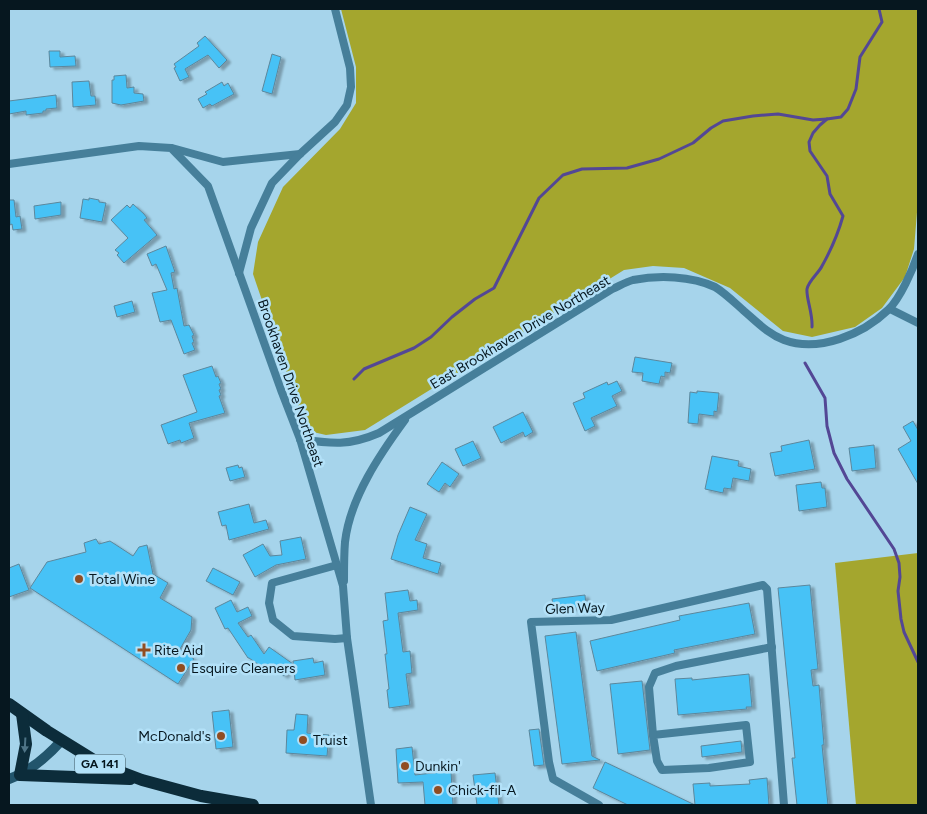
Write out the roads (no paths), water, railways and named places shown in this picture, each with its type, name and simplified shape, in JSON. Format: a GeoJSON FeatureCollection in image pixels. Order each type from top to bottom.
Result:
{"type":"FeatureCollection","features":[{"type":"Feature","properties":{"kind":"highway","name":"GA 141"},"geometry":{"type":"LineString","coordinates":[[9,704],[102,765],[142,780],[201,796],[253,805]]}},
{"type":"Feature","properties":{"kind":"highway"},"geometry":{"type":"LineString","coordinates":[[22,714],[26,744],[14,777],[142,780]]}},
{"type":"Feature","properties":{"kind":"main road"},"geometry":{"type":"LineString","coordinates":[[14,777],[36,766],[62,740]]}},
{"type":"Feature","properties":{"kind":"street"},"geometry":{"type":"LineString","coordinates":[[238,273],[251,228],[272,183],[335,122],[347,105],[351,87],[350,68],[336,9]]}},
{"type":"Feature","properties":{"kind":"street"},"geometry":{"type":"LineString","coordinates":[[9,164],[139,146],[171,148],[224,162],[300,154]]}},
{"type":"Feature","properties":{"kind":"street","name":"Brookhaven Drive Northeast"},"geometry":{"type":"LineString","coordinates":[[171,148],[208,186],[238,273],[300,439],[343,586],[347,638],[372,805]]}},
{"type":"Feature","properties":{"kind":"street","name":"East Brookhaven Drive Northeast"},"geometry":{"type":"LineString","coordinates":[[300,439],[330,444],[352,442],[379,433],[612,289],[631,281],[652,278],[696,280],[716,288],[765,330],[785,340],[802,343],[824,343],[862,330],[890,309],[912,273],[918,254]]}},
{"type":"Feature","properties":{"kind":"street"},"geometry":{"type":"LineString","coordinates":[[890,309],[918,323]]}},
{"type":"Feature","properties":{"kind":"street","name":"East Brookhaven Drive Northeast"},"geometry":{"type":"LineString","coordinates":[[343,586],[346,540],[355,504],[385,447],[406,418]]}},
{"type":"Feature","properties":{"kind":"street"},"geometry":{"type":"LineString","coordinates":[[337,565],[272,583],[268,603],[273,620],[293,636],[347,638]]}},
{"type":"Feature","properties":{"kind":"street","name":"Glen Way"},"geometry":{"type":"LineString","coordinates":[[599,805],[553,779],[549,762],[531,622],[611,620],[764,585],[767,589],[784,805]]}},
{"type":"Feature","properties":{"kind":"street"},"geometry":{"type":"LineString","coordinates":[[653,736],[746,725],[750,762],[709,768],[662,770],[656,762],[653,736],[649,687],[655,673],[676,666],[772,647]]}},
{"type":"Feature","properties":{"kind":"waterway"},"geometry":{"type":"LineString","coordinates":[[812,327],[807,289],[837,236],[843,216],[830,194],[827,176],[810,151],[809,142],[813,133],[827,119],[841,117],[848,109],[856,89],[860,57],[882,22],[879,9]]}},
{"type":"Feature","properties":{"kind":"waterway"},"geometry":{"type":"LineString","coordinates":[[354,379],[364,369],[414,348],[431,337],[475,299],[494,288],[539,198],[563,175],[582,169],[627,168],[659,159],[693,143],[723,121],[778,114],[813,120],[827,119]]}},
{"type":"Feature","properties":{"kind":"waterway"},"geometry":{"type":"LineString","coordinates":[[805,363],[825,398],[827,426],[834,453],[847,479],[894,549],[899,563],[898,591],[901,619],[904,632],[918,662]]}},
{"type":"Feature","properties":{"kind":"place","name":"Total Wine"},"geometry":{"type":"Point","coordinates":[79,579]}},
{"type":"Feature","properties":{"kind":"place","name":"Rite Aid"},"geometry":{"type":"Point","coordinates":[144,650]}},
{"type":"Feature","properties":{"kind":"place","name":"Esquire Cleaners"},"geometry":{"type":"Point","coordinates":[181,668]}},
{"type":"Feature","properties":{"kind":"place","name":"McDonald's"},"geometry":{"type":"Point","coordinates":[221,736]}},
{"type":"Feature","properties":{"kind":"place","name":"Truist"},"geometry":{"type":"Point","coordinates":[303,740]}},
{"type":"Feature","properties":{"kind":"place","name":"Dunkin'"},"geometry":{"type":"Point","coordinates":[405,766]}},
{"type":"Feature","properties":{"kind":"place","name":"Chick-fil-A"},"geometry":{"type":"Point","coordinates":[438,790]}}]}
